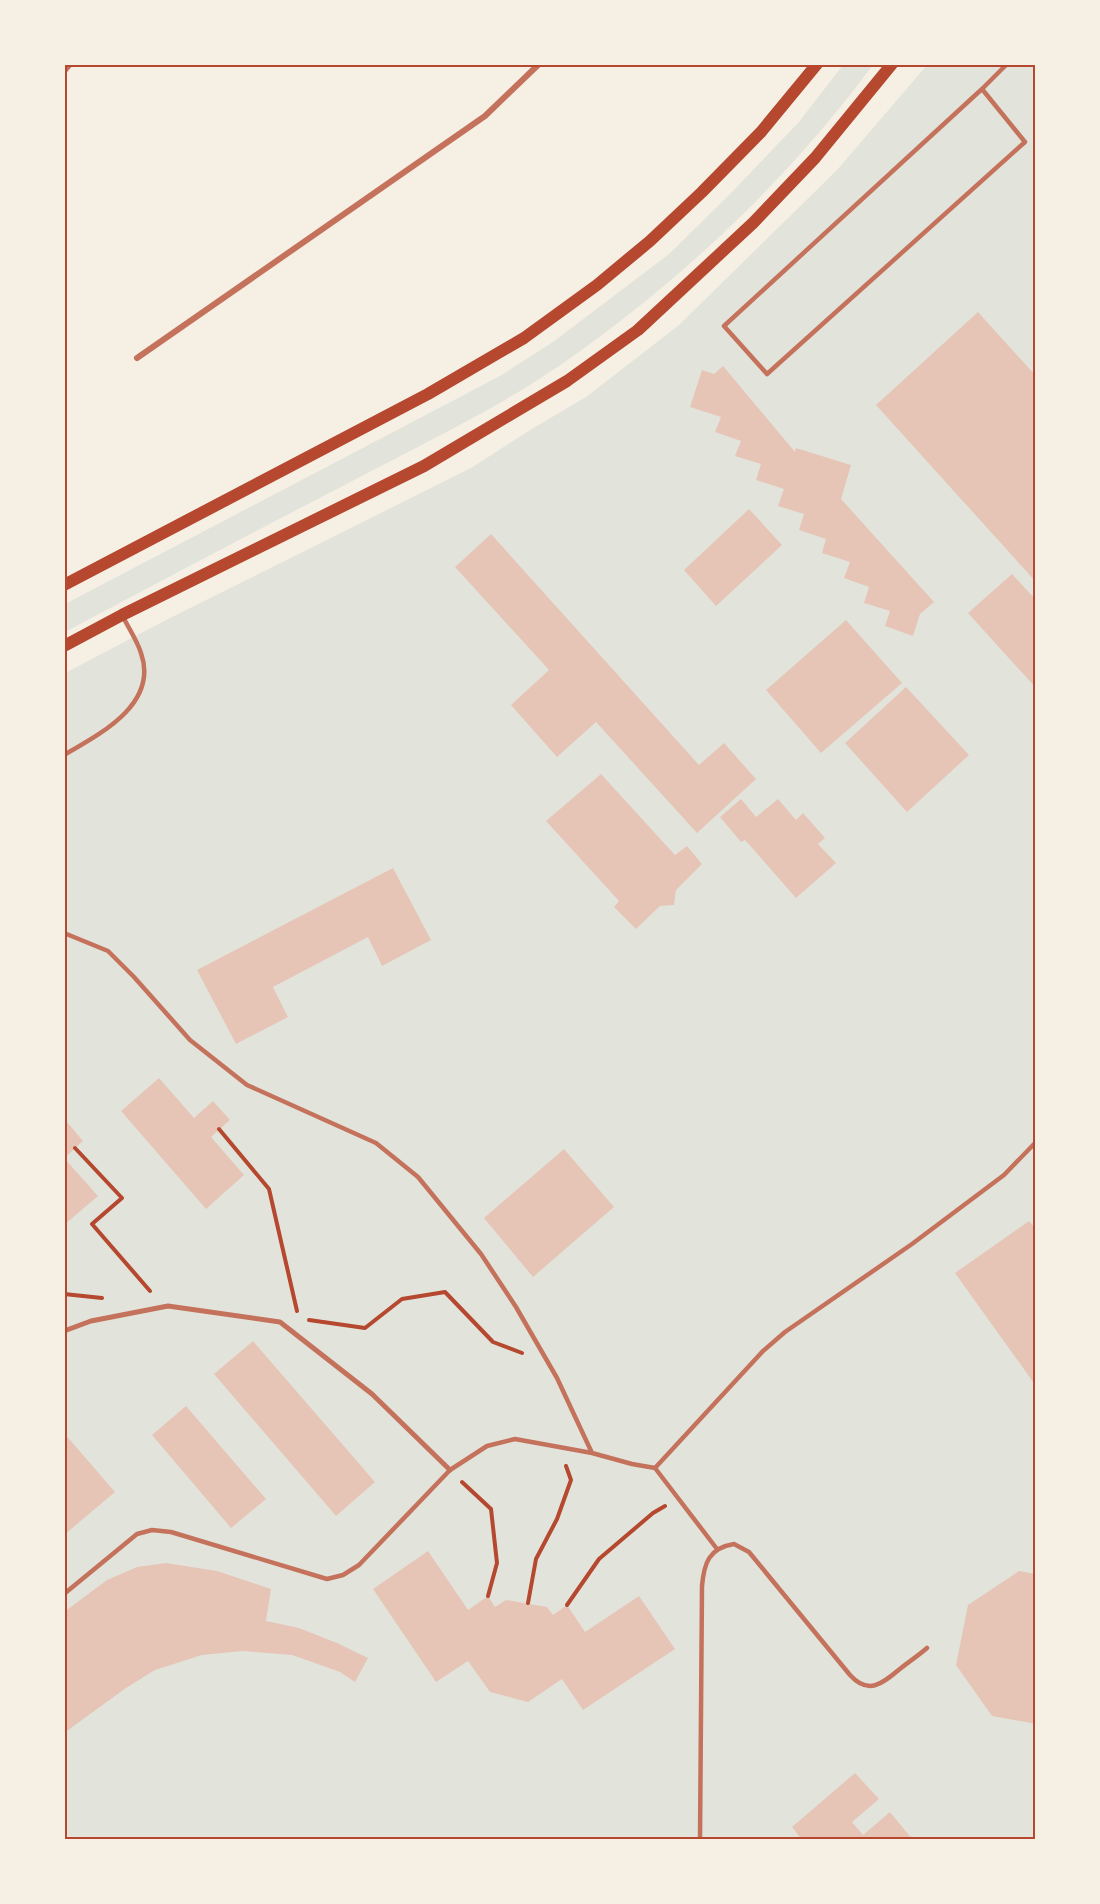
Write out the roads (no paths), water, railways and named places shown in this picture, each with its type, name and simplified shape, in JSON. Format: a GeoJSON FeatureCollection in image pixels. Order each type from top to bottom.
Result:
{"type":"FeatureCollection","features":[{"type":"Feature","properties":{"kind":"main road"},"geometry":{"type":"LineString","coordinates":[[64,585],[419,399],[524,338],[597,285],[650,241],[761,132],[817,64]]}},
{"type":"Feature","properties":{"kind":"main road"},"geometry":{"type":"LineString","coordinates":[[64,646],[424,466],[575,375],[638,330],[753,223],[815,158],[892,64]]}},
{"type":"Feature","properties":{"kind":"street"},"geometry":{"type":"LineString","coordinates":[[64,71],[70,64]]}},
{"type":"Feature","properties":{"kind":"street"},"geometry":{"type":"LineString","coordinates":[[137,358],[485,116],[539,64]]}},
{"type":"Feature","properties":{"kind":"street"},"geometry":{"type":"LineString","coordinates":[[64,1331],[91,1321],[168,1306],[280,1322],[372,1394],[450,1470]]}},
{"type":"Feature","properties":{"kind":"lane"},"geometry":{"type":"LineString","coordinates":[[982,89],[1025,142],[767,374],[724,326],[1007,64]]}},
{"type":"Feature","properties":{"kind":"lane"},"geometry":{"type":"LineString","coordinates":[[64,755],[115,724],[135,701],[145,677],[141,653],[122,615]]}},
{"type":"Feature","properties":{"kind":"lane"},"geometry":{"type":"LineString","coordinates":[[64,933],[108,951],[190,1040],[247,1085],[376,1143],[418,1177],[481,1254],[516,1307],[548,1363],[592,1453]]}},
{"type":"Feature","properties":{"kind":"lane"},"geometry":{"type":"LineString","coordinates":[[655,1468],[763,1351],[778,1338],[912,1244],[1004,1175],[1035,1142]]}},
{"type":"Feature","properties":{"kind":"lane"},"geometry":{"type":"LineString","coordinates":[[64,1594],[137,1534],[152,1530],[171,1532],[327,1579],[343,1575],[359,1565],[450,1470],[487,1446],[515,1439],[592,1453],[655,1468],[717,1549]]}},
{"type":"Feature","properties":{"kind":"lane"},"geometry":{"type":"LineString","coordinates":[[700,1839],[702,1586],[706,1564],[717,1549],[734,1544],[749,1552],[849,1675],[858,1683],[869,1686],[880,1684],[927,1648]]}}]}
